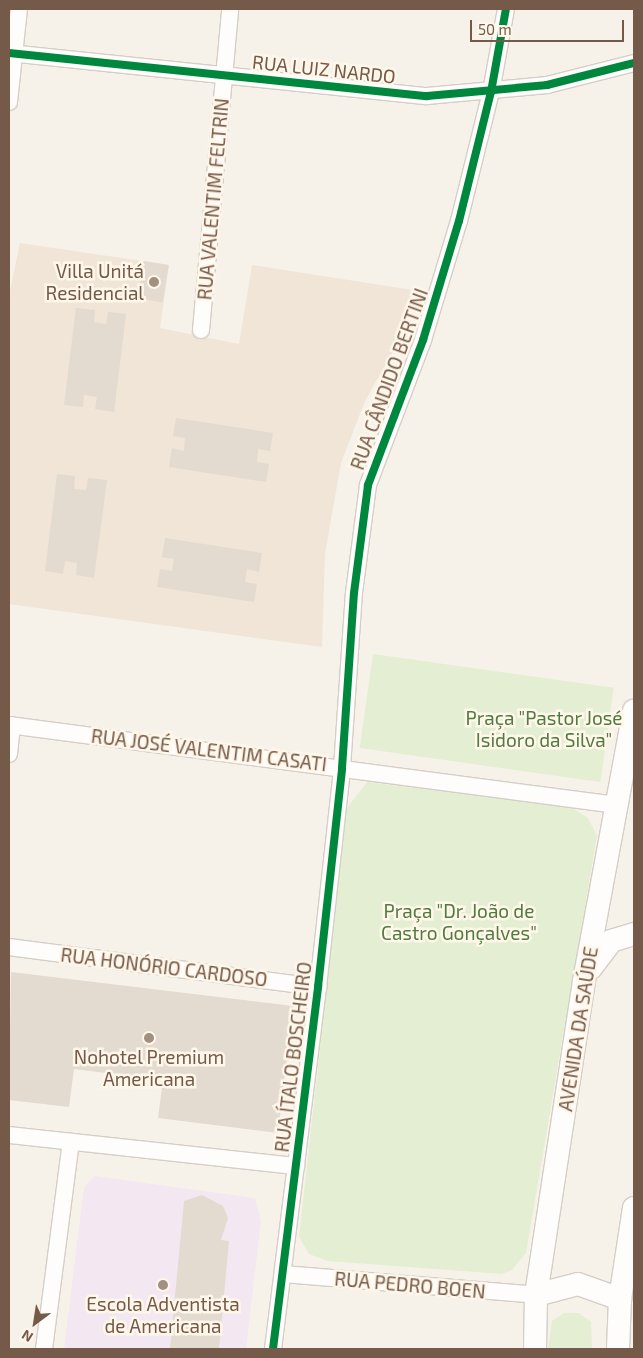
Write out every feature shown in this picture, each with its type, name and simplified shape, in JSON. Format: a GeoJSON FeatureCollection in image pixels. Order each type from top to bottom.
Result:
{"type":"FeatureCollection","features":[{"type":"Feature","properties":{"kind":"main road","name":"AVENIDA DA SAÚDE"},"geometry":{"type":"LineString","coordinates":[[535,1349],[536,1296],[584,981],[634,711]]}},
{"type":"Feature","properties":{"kind":"main road"},"geometry":{"type":"LineString","coordinates":[[584,981],[601,950],[624,935],[634,934]]}},
{"type":"Feature","properties":{"kind":"main road"},"geometry":{"type":"LineString","coordinates":[[618,1349],[620,1299],[634,1208]]}},
{"type":"Feature","properties":{"kind":"main road"},"geometry":{"type":"LineString","coordinates":[[536,1296],[556,1286],[578,1284],[620,1299]]}},
{"type":"Feature","properties":{"kind":"street"},"geometry":{"type":"LineString","coordinates":[[9,102],[11,53],[19,9]]}},
{"type":"Feature","properties":{"kind":"street","name":"RUA VALENTIM FELTRIN"},"geometry":{"type":"LineString","coordinates":[[201,330],[230,9]]}},
{"type":"Feature","properties":{"kind":"street","name":"RUA CÂNDIDO BERTINI"},"geometry":{"type":"LineString","coordinates":[[342,768],[354,593],[368,486],[423,340],[491,92],[506,9]]}},
{"type":"Feature","properties":{"kind":"street","name":"RUA LUIZ NARDO"},"geometry":{"type":"LineString","coordinates":[[11,53],[427,96],[491,92],[547,85],[634,63]]}},
{"type":"Feature","properties":{"kind":"street"},"geometry":{"type":"LineString","coordinates":[[9,754],[10,725]]}},
{"type":"Feature","properties":{"kind":"street","name":"RUA JOSÉ VALENTIM CASATI"},"geometry":{"type":"LineString","coordinates":[[10,725],[617,805]]}},
{"type":"Feature","properties":{"kind":"street","name":"RUA ÍTALO BOSCHEIRO"},"geometry":{"type":"LineString","coordinates":[[273,1349],[318,987],[342,768]]}},
{"type":"Feature","properties":{"kind":"street","name":"RUA HONÓRIO CARDOSO"},"geometry":{"type":"LineString","coordinates":[[9,948],[318,987]]}},
{"type":"Feature","properties":{"kind":"street"},"geometry":{"type":"LineString","coordinates":[[9,1135],[296,1166]]}},
{"type":"Feature","properties":{"kind":"street"},"geometry":{"type":"LineString","coordinates":[[44,1349],[71,1142]]}},
{"type":"Feature","properties":{"kind":"street","name":"RUA PEDRO BOEN"},"geometry":{"type":"LineString","coordinates":[[283,1274],[536,1296]]}},
{"type":"Feature","properties":{"kind":"shaded area"},"geometry":{"type":"Polygon","coordinates":[[[20,243],[169,265],[160,328],[239,344],[252,265],[419,291],[400,339],[365,401],[341,463],[325,554],[322,647],[9,604],[9,296],[20,243]]]}},
{"type":"Feature","properties":{"kind":"shaded area","name":"Escola Adventista de Americana"},"geometry":{"type":"Polygon","coordinates":[[[95,1176],[255,1198],[261,1221],[246,1349],[64,1349],[84,1187],[95,1176]]]}},
{"type":"Feature","properties":{"kind":"green space","name":"Praça \"Pastor José Isidoro da Silva\""},"geometry":{"type":"Polygon","coordinates":[[[373,654],[614,688],[600,782],[360,748],[373,654]]]}},
{"type":"Feature","properties":{"kind":"green space","name":"Praça \"Dr. João de Castro Gonçalves\""},"geometry":{"type":"Polygon","coordinates":[[[367,782],[571,807],[588,818],[597,836],[526,1253],[512,1270],[502,1274],[328,1261],[309,1254],[299,1237],[347,808],[367,782]]]}},
{"type":"Feature","properties":{"kind":"green space"},"geometry":{"type":"Polygon","coordinates":[[[564,1313],[579,1313],[591,1322],[592,1349],[548,1349],[552,1321],[564,1313]]]}},
{"type":"Feature","properties":{"kind":"building","name":"Villa Unitá Residencial"},"geometry":{"type":"Polygon","coordinates":[[[144,261],[169,265],[163,302],[138,299],[144,261]]]}},
{"type":"Feature","properties":{"kind":"building"},"geometry":{"type":"Polygon","coordinates":[[[76,308],[95,310],[94,322],[106,324],[108,312],[126,314],[114,412],[95,409],[97,397],[84,395],[83,407],[64,405],[76,308]]]}},
{"type":"Feature","properties":{"kind":"building"},"geometry":{"type":"Polygon","coordinates":[[[176,418],[273,433],[270,451],[258,449],[257,462],[269,464],[266,482],[169,467],[172,448],[184,451],[185,438],[173,436],[176,418]]]}},
{"type":"Feature","properties":{"kind":"building"},"geometry":{"type":"Polygon","coordinates":[[[57,474],[75,476],[74,489],[86,490],[88,478],[107,480],[94,578],[76,575],[77,563],[65,561],[63,574],[45,571],[57,474]]]}},
{"type":"Feature","properties":{"kind":"building"},"geometry":{"type":"Polygon","coordinates":[[[165,538],[262,553],[259,572],[247,569],[245,582],[257,584],[254,602],[157,587],[160,569],[172,571],[174,559],[162,557],[165,538]]]}},
{"type":"Feature","properties":{"kind":"building","name":"Nohotel Premium Americana"},"geometry":{"type":"Polygon","coordinates":[[[11,972],[293,1006],[278,1133],[158,1118],[163,1080],[74,1069],[69,1107],[9,1100],[11,972]]]}},
{"type":"Feature","properties":{"kind":"building"},"geometry":{"type":"Polygon","coordinates":[[[202,1195],[223,1206],[228,1218],[221,1240],[229,1241],[219,1349],[170,1349],[184,1201],[202,1195]]]}},
{"type":"Feature","properties":{"kind":"cycle path"},"geometry":{"type":"LineString","coordinates":[[273,1349],[318,987],[342,768],[354,593],[368,485],[423,340],[459,221],[491,92],[506,9]]}},
{"type":"Feature","properties":{"kind":"cycle path"},"geometry":{"type":"LineString","coordinates":[[9,53],[427,96],[547,85],[634,63]]}},
{"type":"Feature","properties":{"kind":"place","name":"Villa Unitá Residencial"},"geometry":{"type":"Point","coordinates":[154,282]}},
{"type":"Feature","properties":{"kind":"place","name":"Nohotel Premium Americana"},"geometry":{"type":"Point","coordinates":[149,1038]}},
{"type":"Feature","properties":{"kind":"place","name":"Escola Adventista de Americana"},"geometry":{"type":"Point","coordinates":[163,1285]}}]}
